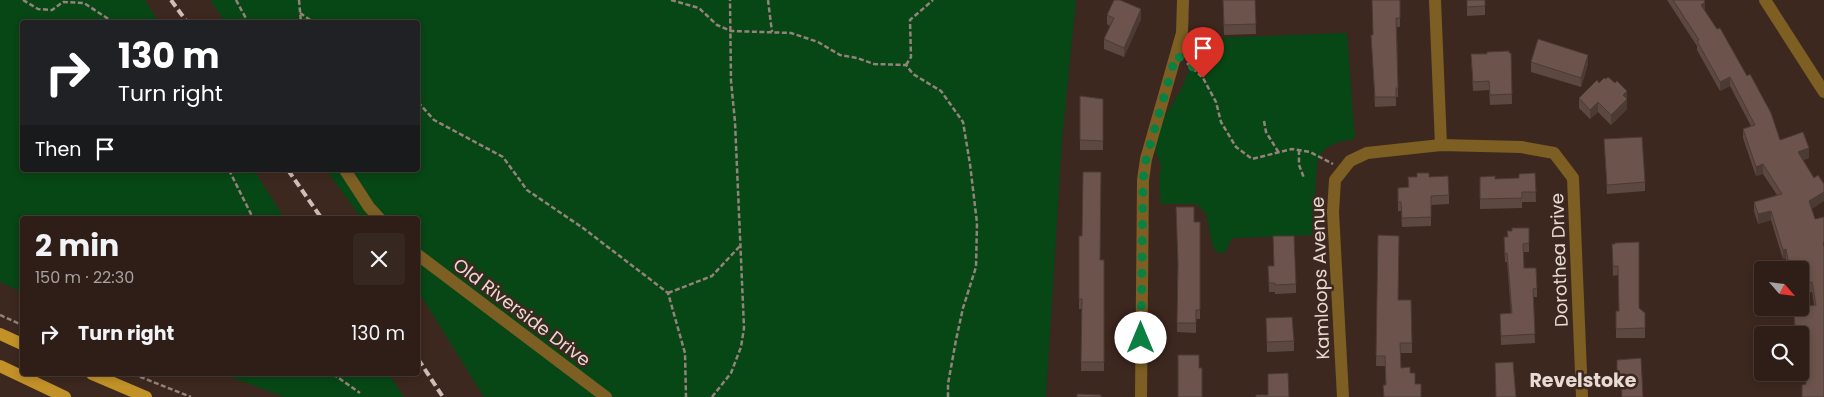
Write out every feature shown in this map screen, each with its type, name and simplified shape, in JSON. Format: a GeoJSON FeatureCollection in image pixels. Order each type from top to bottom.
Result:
{"type":"FeatureCollection","features":[{"type":"Feature","properties":{"kind":"main road"},"geometry":{"type":"LineString","coordinates":[[0,334],[20,343]]}},
{"type":"Feature","properties":{"kind":"main road"},"geometry":{"type":"LineString","coordinates":[[0,366],[20,376]]}},
{"type":"Feature","properties":{"kind":"main road"},"geometry":{"type":"LineString","coordinates":[[21,376],[65,397]]}},
{"type":"Feature","properties":{"kind":"main road"},"geometry":{"type":"LineString","coordinates":[[97,376],[146,397]]}},
{"type":"Feature","properties":{"kind":"street"},"geometry":{"type":"LineString","coordinates":[[1141,397],[1143,180],[1146,159],[1182,33],[1183,0]]}},
{"type":"Feature","properties":{"kind":"street"},"geometry":{"type":"LineString","coordinates":[[1342,170],[1350,161],[1367,153],[1441,145],[1435,0]]}},
{"type":"Feature","properties":{"kind":"street"},"geometry":{"type":"LineString","coordinates":[[1765,0],[1824,92]]}},
{"type":"Feature","properties":{"kind":"street","name":"Dorothea Drive"},"geometry":{"type":"LineString","coordinates":[[1441,145],[1521,147],[1554,153],[1573,178],[1582,397]]}},
{"type":"Feature","properties":{"kind":"street","name":"Kamloops Avenue"},"geometry":{"type":"LineString","coordinates":[[1342,170],[1335,180],[1333,212],[1342,397]]}},
{"type":"Feature","properties":{"kind":"street"},"geometry":{"type":"LineString","coordinates":[[346,172],[369,207],[377,216]]}},
{"type":"Feature","properties":{"kind":"street","name":"Old Riverside Drive"},"geometry":{"type":"LineString","coordinates":[[420,257],[606,397]]}},
{"type":"Feature","properties":{"kind":"path"},"geometry":{"type":"LineString","coordinates":[[23,0],[38,9],[52,10],[63,2],[84,3],[110,20]]}},
{"type":"Feature","properties":{"kind":"path"},"geometry":{"type":"LineString","coordinates":[[236,0],[247,20]]}},
{"type":"Feature","properties":{"kind":"path"},"geometry":{"type":"LineString","coordinates":[[299,0],[301,20]]}},
{"type":"Feature","properties":{"kind":"path"},"geometry":{"type":"LineString","coordinates":[[671,0],[699,8],[717,25],[731,30],[800,35],[840,54],[874,64],[906,65]]}},
{"type":"Feature","properties":{"kind":"path"},"geometry":{"type":"LineString","coordinates":[[712,397],[731,373],[741,346],[744,328],[735,122],[731,80],[730,0]]}},
{"type":"Feature","properties":{"kind":"path"},"geometry":{"type":"LineString","coordinates":[[768,0],[772,32]]}},
{"type":"Feature","properties":{"kind":"path"},"geometry":{"type":"LineString","coordinates":[[906,65],[911,58],[910,20],[933,0]]}},
{"type":"Feature","properties":{"kind":"path"},"geometry":{"type":"LineString","coordinates":[[300,13],[310,20]]}},
{"type":"Feature","properties":{"kind":"path"},"geometry":{"type":"LineString","coordinates":[[1176,55],[1193,67],[1203,78],[1216,102],[1221,122],[1236,147],[1252,159],[1292,149],[1310,152],[1342,170]]}},
{"type":"Feature","properties":{"kind":"path"},"geometry":{"type":"LineString","coordinates":[[906,65],[913,74],[941,91],[963,122],[970,164],[977,223],[976,267],[956,340],[948,384],[948,397]]}},
{"type":"Feature","properties":{"kind":"path"},"geometry":{"type":"LineString","coordinates":[[420,104],[434,120],[503,157],[527,190],[583,228],[668,293],[685,353],[686,397]]}},
{"type":"Feature","properties":{"kind":"path"},"geometry":{"type":"LineString","coordinates":[[1264,121],[1266,132],[1279,153]]}},
{"type":"Feature","properties":{"kind":"path"},"geometry":{"type":"LineString","coordinates":[[1299,150],[1299,165],[1304,178]]}},
{"type":"Feature","properties":{"kind":"path"},"geometry":{"type":"LineString","coordinates":[[230,172],[251,214],[254,216]]}},
{"type":"Feature","properties":{"kind":"path"},"geometry":{"type":"LineString","coordinates":[[668,293],[712,276],[740,246]]}},
{"type":"Feature","properties":{"kind":"path"},"geometry":{"type":"LineString","coordinates":[[0,314],[20,324]]}},
{"type":"Feature","properties":{"kind":"path"},"geometry":{"type":"LineString","coordinates":[[138,376],[191,397]]}},
{"type":"Feature","properties":{"kind":"path"},"geometry":{"type":"LineString","coordinates":[[336,376],[360,393]]}},
{"type":"Feature","properties":{"kind":"green space"},"geometry":{"type":"Polygon","coordinates":[[[0,0],[145,0],[158,20],[20,20],[20,172],[255,172],[283,216],[20,216],[20,291],[0,282],[0,0]]]}},
{"type":"Feature","properties":{"kind":"green space"},"geometry":{"type":"Polygon","coordinates":[[[210,0],[1076,0],[1062,141],[1046,397],[484,397],[420,294],[420,216],[360,216],[327,172],[420,172],[420,20],[224,20],[210,0]]]}},
{"type":"Feature","properties":{"kind":"green space"},"geometry":{"type":"Polygon","coordinates":[[[1207,25],[1208,38],[1347,33],[1355,139],[1330,146],[1322,153],[1319,159],[1312,235],[1232,238],[1225,253],[1219,253],[1213,248],[1206,214],[1196,204],[1161,204],[1159,182],[1161,165],[1155,151],[1163,119],[1182,88],[1207,25]]]}},
{"type":"Feature","properties":{"kind":"green space"},"geometry":{"type":"Polygon","coordinates":[[[227,376],[390,376],[404,397],[284,397],[227,376]]]}},
{"type":"Feature","properties":{"kind":"building"},"geometry":{"type":"Polygon","coordinates":[[[1114,0],[1120,0],[1141,9],[1124,48],[1104,39],[1114,18],[1107,15],[1114,0]]]}},
{"type":"Feature","properties":{"kind":"building"},"geometry":{"type":"Polygon","coordinates":[[[1223,0],[1255,0],[1256,24],[1224,25],[1223,0]]]}},
{"type":"Feature","properties":{"kind":"building"},"geometry":{"type":"Polygon","coordinates":[[[1372,0],[1400,0],[1400,18],[1396,18],[1398,88],[1396,88],[1396,97],[1375,97],[1371,35],[1373,35],[1372,0]]]}},
{"type":"Feature","properties":{"kind":"building"},"geometry":{"type":"Polygon","coordinates":[[[1467,0],[1485,0],[1485,6],[1467,7],[1467,0]]]}},
{"type":"Feature","properties":{"kind":"building"},"geometry":{"type":"Polygon","coordinates":[[[1673,0],[1704,0],[1705,2],[1701,5],[1717,29],[1720,28],[1747,76],[1750,74],[1771,113],[1780,140],[1803,132],[1809,148],[1798,152],[1814,178],[1818,175],[1824,184],[1824,192],[1809,201],[1815,219],[1824,217],[1824,397],[1802,397],[1802,385],[1806,384],[1806,381],[1809,381],[1809,326],[1795,326],[1794,316],[1809,316],[1809,306],[1816,305],[1812,282],[1809,283],[1809,261],[1788,261],[1786,249],[1783,250],[1771,211],[1758,214],[1754,202],[1782,194],[1763,164],[1756,167],[1743,129],[1755,125],[1730,77],[1720,82],[1697,41],[1699,40],[1673,0]]]}},
{"type":"Feature","properties":{"kind":"building"},"geometry":{"type":"Polygon","coordinates":[[[1538,39],[1588,55],[1581,78],[1531,62],[1538,39]]]}},
{"type":"Feature","properties":{"kind":"building"},"geometry":{"type":"Polygon","coordinates":[[[1509,51],[1511,53],[1512,94],[1490,95],[1489,81],[1473,82],[1471,54],[1509,51]]]}},
{"type":"Feature","properties":{"kind":"building"},"geometry":{"type":"Polygon","coordinates":[[[1608,77],[1615,83],[1617,81],[1627,91],[1623,95],[1627,99],[1611,115],[1598,102],[1590,110],[1579,98],[1597,80],[1599,83],[1608,77]]]}},
{"type":"Feature","properties":{"kind":"building"},"geometry":{"type":"Polygon","coordinates":[[[1080,96],[1103,99],[1103,141],[1080,140],[1080,96]]]}},
{"type":"Feature","properties":{"kind":"building"},"geometry":{"type":"Polygon","coordinates":[[[1642,137],[1645,182],[1607,185],[1604,139],[1642,137]]]}},
{"type":"Feature","properties":{"kind":"building"},"geometry":{"type":"Polygon","coordinates":[[[1083,172],[1101,172],[1100,260],[1104,260],[1104,362],[1081,362],[1082,299],[1079,299],[1079,236],[1082,236],[1083,172]]]}},
{"type":"Feature","properties":{"kind":"building"},"geometry":{"type":"Polygon","coordinates":[[[1417,173],[1429,173],[1429,177],[1448,176],[1449,195],[1431,196],[1431,217],[1402,218],[1401,202],[1398,202],[1398,188],[1409,187],[1408,177],[1417,177],[1417,173]]]}},
{"type":"Feature","properties":{"kind":"building"},"geometry":{"type":"Polygon","coordinates":[[[1535,173],[1536,192],[1522,192],[1522,198],[1480,199],[1480,177],[1495,176],[1495,179],[1519,178],[1519,174],[1535,173]]]}},
{"type":"Feature","properties":{"kind":"building"},"geometry":{"type":"Polygon","coordinates":[[[1176,207],[1194,207],[1194,222],[1200,222],[1200,310],[1196,310],[1196,323],[1177,323],[1178,264],[1176,207]]]}},
{"type":"Feature","properties":{"kind":"building"},"geometry":{"type":"Polygon","coordinates":[[[1512,228],[1529,228],[1529,243],[1523,244],[1524,268],[1536,268],[1537,288],[1533,289],[1535,334],[1501,336],[1500,314],[1512,313],[1504,237],[1508,237],[1507,231],[1512,231],[1512,228]]]}},
{"type":"Feature","properties":{"kind":"building"},"geometry":{"type":"Polygon","coordinates":[[[1378,235],[1399,236],[1398,300],[1411,300],[1412,343],[1400,343],[1401,368],[1410,367],[1410,373],[1415,373],[1415,384],[1421,384],[1421,397],[1384,397],[1383,385],[1386,385],[1385,356],[1376,356],[1378,235]]]}},
{"type":"Feature","properties":{"kind":"building"},"geometry":{"type":"Polygon","coordinates":[[[1273,236],[1294,236],[1296,284],[1275,285],[1275,283],[1269,283],[1268,266],[1274,266],[1273,236]]]}},
{"type":"Feature","properties":{"kind":"building"},"geometry":{"type":"Polygon","coordinates":[[[1639,242],[1639,308],[1645,313],[1645,328],[1616,329],[1616,311],[1619,311],[1618,266],[1613,266],[1612,244],[1639,242]]]}},
{"type":"Feature","properties":{"kind":"building"},"geometry":{"type":"Polygon","coordinates":[[[1292,317],[1294,341],[1267,342],[1266,318],[1292,317]]]}},
{"type":"Feature","properties":{"kind":"building"},"geometry":{"type":"Polygon","coordinates":[[[1178,355],[1199,355],[1199,368],[1202,368],[1202,397],[1178,397],[1178,355]]]}},
{"type":"Feature","properties":{"kind":"building"},"geometry":{"type":"Polygon","coordinates":[[[1641,358],[1643,397],[1622,397],[1621,375],[1617,375],[1617,360],[1641,358]]]}},
{"type":"Feature","properties":{"kind":"building"},"geometry":{"type":"Polygon","coordinates":[[[1513,362],[1516,397],[1496,397],[1495,363],[1513,362]]]}},
{"type":"Feature","properties":{"kind":"building"},"geometry":{"type":"Polygon","coordinates":[[[1288,373],[1289,397],[1256,397],[1256,395],[1268,395],[1268,374],[1288,373]]]}},
{"type":"Feature","properties":{"kind":"building"},"geometry":{"type":"Polygon","coordinates":[[[1077,394],[1101,395],[1101,397],[1077,397],[1077,394]]]}},
{"type":"Feature","properties":{"kind":"railway"},"geometry":{"type":"LineString","coordinates":[[171,0],[186,20]]}},
{"type":"Feature","properties":{"kind":"railway"},"geometry":{"type":"LineString","coordinates":[[289,172],[320,216]]}},
{"type":"Feature","properties":{"kind":"railway"},"geometry":{"type":"LineString","coordinates":[[420,362],[443,397]]}},
{"type":"Feature","properties":{"kind":"district","name":"Revelstoke"},"geometry":{"type":"Point","coordinates":[1583,380]}},
{"type":"Feature","properties":{"kind":"route"},"geometry":{"type":"LineString","coordinates":[[1141,338],[1143,180],[1146,159],[1176,55],[1193,67],[1203,78]]}}]}
